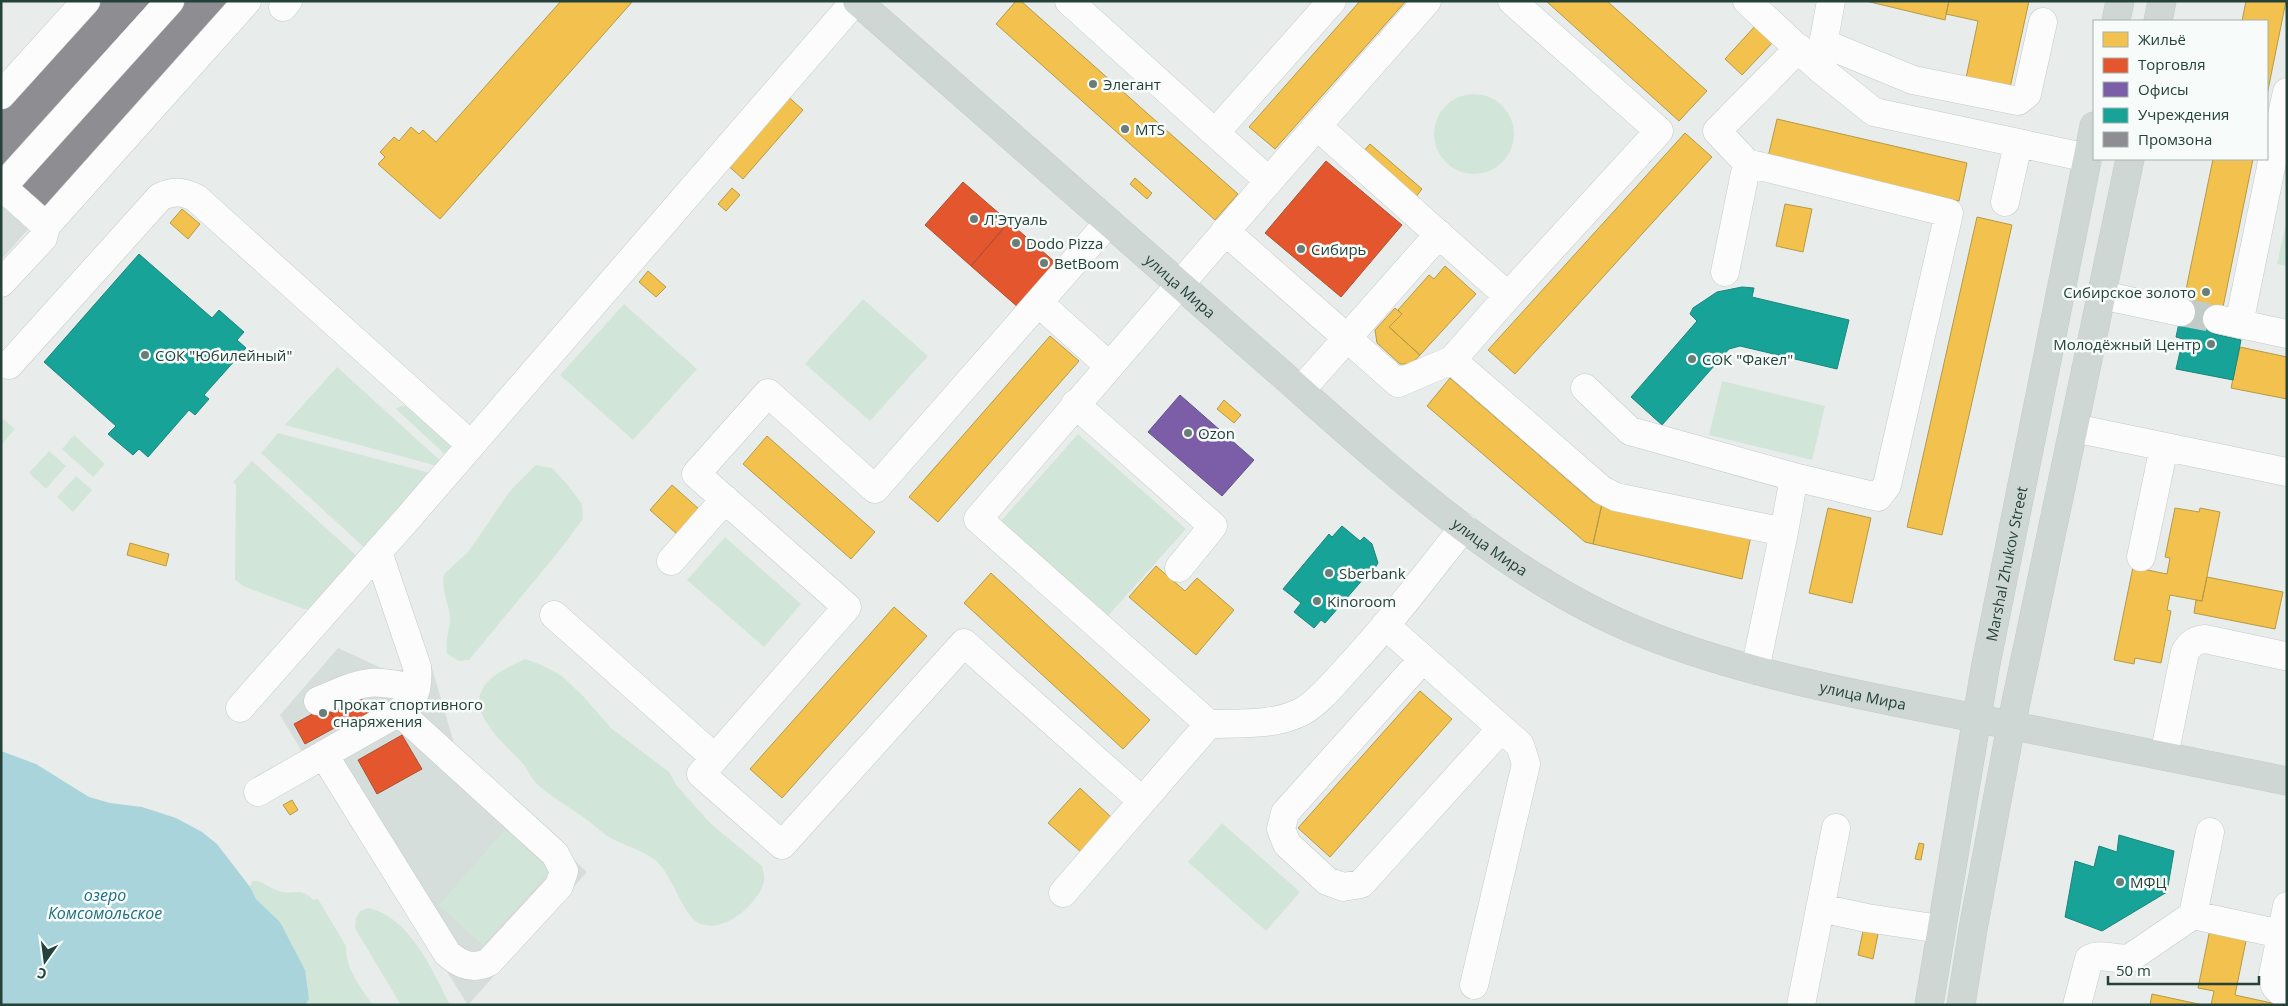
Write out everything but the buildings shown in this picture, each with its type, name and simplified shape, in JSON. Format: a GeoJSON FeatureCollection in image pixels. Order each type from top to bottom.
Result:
{"type":"FeatureCollection","features":[{"type":"Feature","properties":{"kind":"main road","name":"улица Мира"},"geometry":{"type":"LineString","coordinates":[[856,1],[1372,454],[1464,527],[1533,575],[1585,605],[1637,631],[1755,670],[2012,726],[2287,781]]}},
{"type":"Feature","properties":{"kind":"main road"},"geometry":{"type":"LineString","coordinates":[[2116,20],[2120,1]]}},
{"type":"Feature","properties":{"kind":"main road"},"geometry":{"type":"LineString","coordinates":[[2158,20],[2162,1]]}},
{"type":"Feature","properties":{"kind":"main road","name":"Marshal Zhukov Street"},"geometry":{"type":"LineString","coordinates":[[1929,1005],[1940,928],[1976,718],[2093,131]]}},
{"type":"Feature","properties":{"kind":"main road"},"geometry":{"type":"LineString","coordinates":[[1961,1005],[1973,929],[2012,726],[2130,160]]}},
{"type":"Feature","properties":{"kind":"main road"},"geometry":{"type":"LineString","coordinates":[[2074,229],[2113,237]]}},
{"type":"Feature","properties":{"kind":"lane"},"geometry":{"type":"LineString","coordinates":[[1,95],[86,1]]}},
{"type":"Feature","properties":{"kind":"lane"},"geometry":{"type":"LineString","coordinates":[[46,226],[2,187],[170,1]]}},
{"type":"Feature","properties":{"kind":"lane"},"geometry":{"type":"LineString","coordinates":[[1,283],[43,238],[46,226],[247,1]]}},
{"type":"Feature","properties":{"kind":"lane"},"geometry":{"type":"LineString","coordinates":[[240,708],[378,552],[856,1]]}},
{"type":"Feature","properties":{"kind":"lane"},"geometry":{"type":"LineString","coordinates":[[1069,1],[1269,181]]}},
{"type":"Feature","properties":{"kind":"lane"},"geometry":{"type":"LineString","coordinates":[[1215,133],[1332,1]]}},
{"type":"Feature","properties":{"kind":"lane"},"geometry":{"type":"LineString","coordinates":[[1427,1],[1178,284],[978,519],[1209,724],[1253,723],[1283,718],[1303,711],[1324,694],[1385,626],[1464,527]]}},
{"type":"Feature","properties":{"kind":"lane"},"geometry":{"type":"LineString","coordinates":[[1225,231],[1398,383],[1452,360],[1659,130],[1512,1]]}},
{"type":"Feature","properties":{"kind":"lane"},"geometry":{"type":"LineString","coordinates":[[1747,1],[1808,50],[1874,112],[2088,158]]}},
{"type":"Feature","properties":{"kind":"lane"},"geometry":{"type":"LineString","coordinates":[[1808,50],[1826,1]]}},
{"type":"Feature","properties":{"kind":"lane"},"geometry":{"type":"LineString","coordinates":[[1585,388],[1630,431],[1794,477],[1878,497],[1887,484],[1949,213],[1747,163],[1717,131],[1808,50],[1831,1]]}},
{"type":"Feature","properties":{"kind":"lane"},"geometry":{"type":"LineString","coordinates":[[1808,50],[1913,80],[2018,101],[2027,94],[2043,22]]}},
{"type":"Feature","properties":{"kind":"lane"},"geometry":{"type":"LineString","coordinates":[[2287,92],[2283,133],[2228,322],[2287,334]]}},
{"type":"Feature","properties":{"kind":"lane"},"geometry":{"type":"LineString","coordinates":[[1317,126],[1508,296]]}},
{"type":"Feature","properties":{"kind":"lane"},"geometry":{"type":"LineString","coordinates":[[2005,202],[2018,144]]}},
{"type":"Feature","properties":{"kind":"lane"},"geometry":{"type":"LineString","coordinates":[[1725,272],[1747,163]]}},
{"type":"Feature","properties":{"kind":"lane"},"geometry":{"type":"LineString","coordinates":[[9,365],[160,197],[173,192],[185,192],[204,204],[471,445]]}},
{"type":"Feature","properties":{"kind":"lane"},"geometry":{"type":"LineString","coordinates":[[1108,223],[875,489],[768,393],[696,474],[847,607],[701,774],[782,845],[964,644],[1141,800]]}},
{"type":"Feature","properties":{"kind":"lane"},"geometry":{"type":"LineString","coordinates":[[1301,390],[1439,234]]}},
{"type":"Feature","properties":{"kind":"lane"},"geometry":{"type":"LineString","coordinates":[[2101,295],[2181,312]]}},
{"type":"Feature","properties":{"kind":"lane"},"geometry":{"type":"LineString","coordinates":[[1039,303],[1108,365]]}},
{"type":"Feature","properties":{"kind":"lane"},"geometry":{"type":"LineString","coordinates":[[1452,360],[1602,490],[1616,497],[1784,532]]}},
{"type":"Feature","properties":{"kind":"lane"},"geometry":{"type":"LineString","coordinates":[[1075,404],[1213,526],[1179,568]]}},
{"type":"Feature","properties":{"kind":"lane"},"geometry":{"type":"LineString","coordinates":[[2074,428],[2287,472]]}},
{"type":"Feature","properties":{"kind":"lane"},"geometry":{"type":"LineString","coordinates":[[2140,557],[2164,447]]}},
{"type":"Feature","properties":{"kind":"lane"},"geometry":{"type":"LineString","coordinates":[[1755,670],[1794,477]]}},
{"type":"Feature","properties":{"kind":"lane"},"geometry":{"type":"LineString","coordinates":[[671,561],[725,499]]}},
{"type":"Feature","properties":{"kind":"lane"},"geometry":{"type":"LineString","coordinates":[[378,552],[416,679],[440,750]]}},
{"type":"Feature","properties":{"kind":"lane"},"geometry":{"type":"LineString","coordinates":[[554,615],[715,758]]}},
{"type":"Feature","properties":{"kind":"lane"},"geometry":{"type":"LineString","coordinates":[[1385,626],[1520,745],[1526,764],[1474,985]]}},
{"type":"Feature","properties":{"kind":"lane"},"geometry":{"type":"LineString","coordinates":[[2164,756],[2185,652],[2190,644],[2205,638],[2284,660]]}},
{"type":"Feature","properties":{"kind":"lane"},"geometry":{"type":"LineString","coordinates":[[1423,659],[1285,813],[1281,829],[1287,844],[1327,882],[1343,887],[1360,884],[1501,729]]}},
{"type":"Feature","properties":{"kind":"lane"},"geometry":{"type":"LineString","coordinates":[[318,701],[357,684],[375,680],[416,679]]}},
{"type":"Feature","properties":{"kind":"lane"},"geometry":{"type":"LineString","coordinates":[[258,792],[399,712],[412,701],[416,679]]}},
{"type":"Feature","properties":{"kind":"lane"},"geometry":{"type":"LineString","coordinates":[[324,755],[447,953],[463,964],[480,966],[495,957],[559,886],[564,871],[554,854],[399,712]]}},
{"type":"Feature","properties":{"kind":"lane"},"geometry":{"type":"LineString","coordinates":[[1063,893],[1141,800],[1209,724]]}},
{"type":"Feature","properties":{"kind":"lane"},"geometry":{"type":"LineString","coordinates":[[1801,1005],[1836,828]]}},
{"type":"Feature","properties":{"kind":"lane"},"geometry":{"type":"LineString","coordinates":[[2077,1005],[2089,959],[2096,955],[2122,960],[2130,958],[2193,915],[2210,832]]}},
{"type":"Feature","properties":{"kind":"lane"},"geometry":{"type":"LineString","coordinates":[[2287,906],[2273,974],[2273,984],[2277,990],[2287,995]]}},
{"type":"Feature","properties":{"kind":"lane"},"geometry":{"type":"LineString","coordinates":[[1820,908],[1867,918],[1940,928]]}},
{"type":"Feature","properties":{"kind":"lane"},"geometry":{"type":"LineString","coordinates":[[2193,915],[2281,934]]}},
{"type":"Feature","properties":{"kind":"shaded area"},"geometry":{"type":"Polygon","coordinates":[[[1,200],[31,226],[1,260],[1,200]]]}},
{"type":"Feature","properties":{"kind":"shaded area"},"geometry":{"type":"Polygon","coordinates":[[[338,648],[390,672],[431,665],[456,750],[587,872],[468,1005],[326,782],[313,770],[280,715],[338,648]]]}},
{"type":"Feature","properties":{"kind":"green space"},"geometry":{"type":"Polygon","coordinates":[[[1466,94],[1482,94],[1503,105],[1514,126],[1514,142],[1503,163],[1482,174],[1466,174],[1452,168],[1440,156],[1434,142],[1434,126],[1440,112],[1452,100],[1466,94]]]}},
{"type":"Feature","properties":{"kind":"green space"},"geometry":{"type":"Polygon","coordinates":[[[2287,219],[2287,266],[2277,264],[2287,219]]]}},
{"type":"Feature","properties":{"kind":"green space"},"geometry":{"type":"Polygon","coordinates":[[[863,299],[928,356],[870,421],[805,364],[863,299]]]}},
{"type":"Feature","properties":{"kind":"green space"},"geometry":{"type":"Polygon","coordinates":[[[624,304],[697,369],[633,440],[560,375],[624,304]]]}},
{"type":"Feature","properties":{"kind":"green space"},"geometry":{"type":"Polygon","coordinates":[[[337,367],[444,464],[441,467],[285,425],[337,367]]]}},
{"type":"Feature","properties":{"kind":"green space"},"geometry":{"type":"Polygon","coordinates":[[[1722,381],[1825,406],[1812,460],[1709,435],[1722,381]]]}},
{"type":"Feature","properties":{"kind":"green space"},"geometry":{"type":"Polygon","coordinates":[[[401,406],[413,406],[453,441],[449,458],[396,409],[401,406]]]}},
{"type":"Feature","properties":{"kind":"green space"},"geometry":{"type":"Polygon","coordinates":[[[1,417],[15,429],[1,445],[1,417]]]}},
{"type":"Feature","properties":{"kind":"green space"},"geometry":{"type":"Polygon","coordinates":[[[278,433],[434,474],[367,550],[261,453],[278,433]]]}},
{"type":"Feature","properties":{"kind":"green space"},"geometry":{"type":"Polygon","coordinates":[[[1078,434],[1186,529],[1107,617],[1000,522],[1078,434]]]}},
{"type":"Feature","properties":{"kind":"green space"},"geometry":{"type":"Polygon","coordinates":[[[74,435],[105,464],[93,477],[62,449],[74,435]]]}},
{"type":"Feature","properties":{"kind":"green space"},"geometry":{"type":"Polygon","coordinates":[[[49,451],[66,466],[46,489],[29,473],[49,451]]]}},
{"type":"Feature","properties":{"kind":"green space"},"geometry":{"type":"Polygon","coordinates":[[[252,461],[359,558],[315,610],[304,609],[243,586],[235,580],[236,485],[233,482],[252,461]]]}},
{"type":"Feature","properties":{"kind":"green space"},"geometry":{"type":"Polygon","coordinates":[[[536,465],[552,468],[567,484],[582,504],[583,519],[469,660],[459,661],[447,654],[450,618],[444,592],[444,574],[468,552],[510,491],[536,465]]]}},
{"type":"Feature","properties":{"kind":"green space"},"geometry":{"type":"Polygon","coordinates":[[[76,476],[92,490],[73,512],[57,497],[76,476]]]}},
{"type":"Feature","properties":{"kind":"green space"},"geometry":{"type":"Polygon","coordinates":[[[725,537],[801,604],[764,647],[687,580],[725,537]]]}},
{"type":"Feature","properties":{"kind":"green space"},"geometry":{"type":"Polygon","coordinates":[[[525,659],[542,665],[562,676],[583,696],[611,728],[669,772],[677,786],[711,824],[762,866],[764,881],[761,890],[738,916],[717,925],[697,922],[687,911],[667,875],[655,860],[607,836],[548,793],[535,782],[524,765],[492,731],[485,721],[481,710],[479,700],[482,690],[489,680],[501,671],[525,659]]]}},
{"type":"Feature","properties":{"kind":"green space"},"geometry":{"type":"Polygon","coordinates":[[[1222,823],[1300,892],[1266,931],[1188,862],[1222,823]]]}},
{"type":"Feature","properties":{"kind":"green space"},"geometry":{"type":"Polygon","coordinates":[[[505,830],[550,870],[483,945],[439,905],[505,830]]]}},
{"type":"Feature","properties":{"kind":"green space"},"geometry":{"type":"Polygon","coordinates":[[[252,881],[263,883],[279,891],[288,893],[300,892],[313,900],[318,899],[346,946],[346,954],[351,970],[373,1005],[305,1005],[309,999],[280,922],[256,899],[250,887],[252,881]]]}},
{"type":"Feature","properties":{"kind":"green space"},"geometry":{"type":"Polygon","coordinates":[[[368,908],[383,913],[407,933],[427,961],[450,1005],[401,1005],[355,928],[356,918],[360,911],[368,908]]]}},
{"type":"Feature","properties":{"kind":"water","name":"озеро Комсомольское"},"geometry":{"type":"Polygon","coordinates":[[[1,751],[36,764],[89,797],[110,803],[142,807],[176,818],[202,832],[217,844],[250,887],[256,899],[280,922],[305,970],[309,999],[305,1005],[1,1005],[1,751]]]}},
{"type":"Feature","properties":{"kind":"tunnel"},"geometry":{"type":"LineString","coordinates":[[2181,312],[2217,319]]}},
{"type":"Feature","properties":{"kind":"place","name":"Элегант"},"geometry":{"type":"Point","coordinates":[1093,84]}},
{"type":"Feature","properties":{"kind":"place","name":"MTS"},"geometry":{"type":"Point","coordinates":[1125,129]}},
{"type":"Feature","properties":{"kind":"place","name":"Л'Этуаль"},"geometry":{"type":"Point","coordinates":[974,219]}},
{"type":"Feature","properties":{"kind":"place","name":"Dodo Pizza"},"geometry":{"type":"Point","coordinates":[1016,243]}},
{"type":"Feature","properties":{"kind":"place","name":"Сибирь"},"geometry":{"type":"Point","coordinates":[1301,249]}},
{"type":"Feature","properties":{"kind":"place","name":"BetBoom"},"geometry":{"type":"Point","coordinates":[1044,263]}},
{"type":"Feature","properties":{"kind":"place","name":"Сибирское золото"},"geometry":{"type":"Point","coordinates":[2206,292]}},
{"type":"Feature","properties":{"kind":"place","name":"Молодёжный Центр"},"geometry":{"type":"Point","coordinates":[2211,344]}},
{"type":"Feature","properties":{"kind":"place","name":"СОК \"Юбилейный\""},"geometry":{"type":"Point","coordinates":[145,355]}},
{"type":"Feature","properties":{"kind":"place","name":"СОК \"Факел\""},"geometry":{"type":"Point","coordinates":[1692,359]}},
{"type":"Feature","properties":{"kind":"place","name":"Ozon"},"geometry":{"type":"Point","coordinates":[1188,433]}},
{"type":"Feature","properties":{"kind":"place","name":"Sberbank"},"geometry":{"type":"Point","coordinates":[1329,573]}},
{"type":"Feature","properties":{"kind":"place","name":"Kinoroom"},"geometry":{"type":"Point","coordinates":[1317,601]}},
{"type":"Feature","properties":{"kind":"place","name":"Прокат спортивного снаряжения"},"geometry":{"type":"Point","coordinates":[323,713]}},
{"type":"Feature","properties":{"kind":"place","name":"МФЦ"},"geometry":{"type":"Point","coordinates":[2120,882]}}]}
